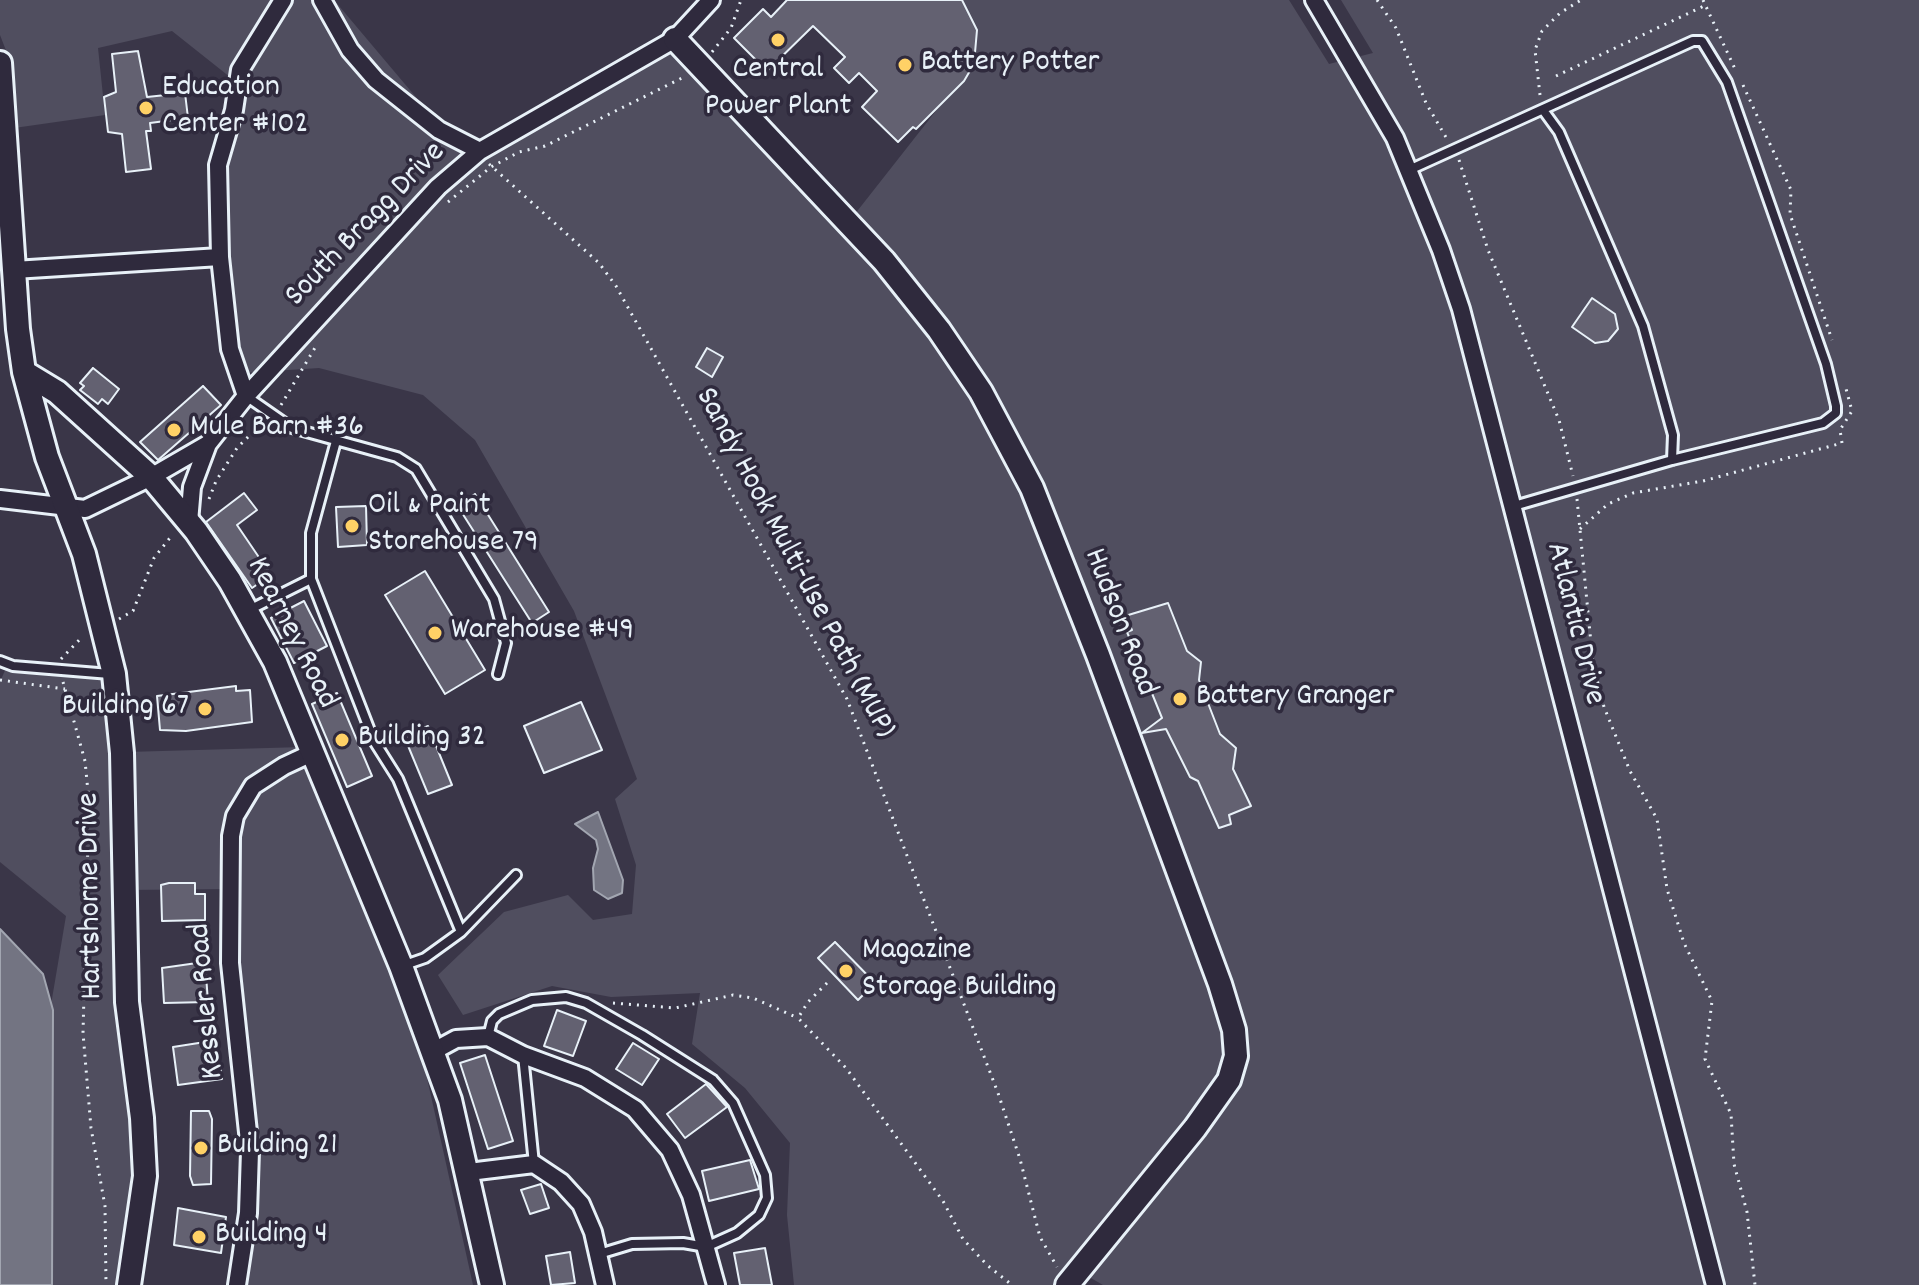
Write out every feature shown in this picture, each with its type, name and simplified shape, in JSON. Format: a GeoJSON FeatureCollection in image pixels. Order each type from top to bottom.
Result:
{"type":"FeatureCollection","features":[{"type":"Feature","properties":{"kind":"street"},"geometry":{"type":"LineString","coordinates":[[246,396],[230,349],[220,257],[218,165],[234,110],[240,70],[283,0]]}},
{"type":"Feature","properties":{"kind":"street"},"geometry":{"type":"LineString","coordinates":[[322,0],[350,50],[376,80],[439,130],[480,151]]}},
{"type":"Feature","properties":{"kind":"street","name":"Atlantic Drive"},"geometry":{"type":"LineString","coordinates":[[1314,0],[1359,71],[1409,170],[1461,309],[1715,1285]]}},
{"type":"Feature","properties":{"kind":"street","name":"South Bragg Drive"},"geometry":{"type":"LineString","coordinates":[[182,526],[208,444],[246,396],[391,234],[438,187],[480,151],[675,39],[708,1]]}},
{"type":"Feature","properties":{"kind":"street","name":"Hudson Road"},"geometry":{"type":"LineString","coordinates":[[675,39],[884,261],[939,330],[1001,428],[1032,488],[1098,655],[1234,1030],[1236,1056],[1222,1090],[1070,1281]]}},
{"type":"Feature","properties":{"kind":"street"},"geometry":{"type":"LineString","coordinates":[[0,63],[24,372]]}},
{"type":"Feature","properties":{"kind":"street"},"geometry":{"type":"LineString","coordinates":[[14,270],[220,257]]}},
{"type":"Feature","properties":{"kind":"street","name":"Kearney Road"},"geometry":{"type":"LineString","coordinates":[[24,372],[57,392],[151,477],[182,526],[247,611],[275,662],[401,966],[450,1100],[469,1172],[492,1285]]}},
{"type":"Feature","properties":{"kind":"street","name":"Hartshorne Drive"},"geometry":{"type":"LineString","coordinates":[[24,372],[47,457],[68,509],[104,625],[114,674],[122,753],[127,1002],[142,1118],[145,1176],[129,1285]]}},
{"type":"Feature","properties":{"kind":"street","name":"South Bragg Drive"},"geometry":{"type":"LineString","coordinates":[[68,509],[95,505],[208,444]]}},
{"type":"Feature","properties":{"kind":"street"},"geometry":{"type":"LineString","coordinates":[[0,499],[68,509]]}},
{"type":"Feature","properties":{"kind":"street","name":"Kessler Road"},"geometry":{"type":"LineString","coordinates":[[237,1285],[248,1213],[250,1151],[230,963],[231,836],[235,816],[253,786],[314,752]]}},
{"type":"Feature","properties":{"kind":"street"},"geometry":{"type":"LineString","coordinates":[[432,1052],[456,1039],[488,1037],[523,1055],[585,1078],[620,1098],[649,1122],[670,1150],[691,1195],[716,1285]]}},
{"type":"Feature","properties":{"kind":"street"},"geometry":{"type":"LineString","coordinates":[[469,1172],[534,1164],[561,1182],[581,1204],[599,1254],[605,1285]]}},
{"type":"Feature","properties":{"kind":"lane"},"geometry":{"type":"LineString","coordinates":[[1409,170],[1697,40],[1707,44],[1727,82],[1826,364],[1836,413],[1823,423],[1672,460],[1514,506]]}},
{"type":"Feature","properties":{"kind":"lane"},"geometry":{"type":"LineString","coordinates":[[1543,110],[1559,132],[1643,326],[1673,435],[1672,460]]}},
{"type":"Feature","properties":{"kind":"lane"},"geometry":{"type":"LineString","coordinates":[[246,396],[282,424],[397,457],[416,469],[494,599],[506,643],[498,674]]}},
{"type":"Feature","properties":{"kind":"lane"},"geometry":{"type":"LineString","coordinates":[[336,441],[311,533],[311,579],[374,741],[398,779],[461,932]]}},
{"type":"Feature","properties":{"kind":"lane"},"geometry":{"type":"LineString","coordinates":[[247,611],[311,579]]}},
{"type":"Feature","properties":{"kind":"lane"},"geometry":{"type":"LineString","coordinates":[[0,661],[13,666],[114,674]]}},
{"type":"Feature","properties":{"kind":"lane"},"geometry":{"type":"LineString","coordinates":[[401,966],[425,958],[461,932],[516,875]]}},
{"type":"Feature","properties":{"kind":"lane"},"geometry":{"type":"LineString","coordinates":[[488,1037],[492,1021],[499,1014],[532,1000],[566,997],[586,1003],[713,1080],[733,1103],[765,1175],[767,1198],[759,1215],[748,1225],[706,1247],[683,1243],[632,1244],[599,1254]]}},
{"type":"Feature","properties":{"kind":"lane"},"geometry":{"type":"LineString","coordinates":[[523,1055],[534,1164]]}},
{"type":"Feature","properties":{"kind":"path"},"geometry":{"type":"LineString","coordinates":[[446,204],[491,167],[519,152],[545,146],[649,93],[677,84],[725,39],[741,0]]}},
{"type":"Feature","properties":{"kind":"path"},"geometry":{"type":"LineString","coordinates":[[1377,0],[1396,28],[1426,103],[1448,140]]}},
{"type":"Feature","properties":{"kind":"path"},"geometry":{"type":"LineString","coordinates":[[1543,110],[1535,50],[1542,31],[1560,13],[1581,0]]}},
{"type":"Feature","properties":{"kind":"path"},"geometry":{"type":"LineString","coordinates":[[1556,76],[1706,5],[1703,0]]}},
{"type":"Feature","properties":{"kind":"path"},"geometry":{"type":"LineString","coordinates":[[1458,157],[1488,250],[1559,420],[1577,490],[1593,664],[1604,707],[1630,771],[1657,819],[1667,889],[1684,943],[1712,1001],[1705,1059],[1731,1114],[1734,1164],[1747,1212],[1755,1285]]}},
{"type":"Feature","properties":{"kind":"path","name":"Sandy Hook Multi-Use Path (MUP)"},"geometry":{"type":"LineString","coordinates":[[491,167],[599,263],[616,286],[847,699],[998,1093],[1046,1253],[1070,1281]]}},
{"type":"Feature","properties":{"kind":"path"},"geometry":{"type":"LineString","coordinates":[[278,407],[319,342]]}},
{"type":"Feature","properties":{"kind":"path"},"geometry":{"type":"LineString","coordinates":[[206,507],[226,464],[262,423]]}},
{"type":"Feature","properties":{"kind":"path"},"geometry":{"type":"LineString","coordinates":[[1580,529],[1616,498],[1703,481]]}},
{"type":"Feature","properties":{"kind":"path"},"geometry":{"type":"LineString","coordinates":[[106,1285],[105,1206],[91,1128],[83,1033],[89,802],[85,761],[60,670],[67,650],[104,625],[133,611],[154,558],[182,526]]}},
{"type":"Feature","properties":{"kind":"path"},"geometry":{"type":"LineString","coordinates":[[0,680],[65,689]]}},
{"type":"Feature","properties":{"kind":"path"},"geometry":{"type":"LineString","coordinates":[[798,1018],[808,1002],[827,983]]}},
{"type":"Feature","properties":{"kind":"path"},"geometry":{"type":"LineString","coordinates":[[586,1003],[675,1008],[733,995],[753,998],[798,1018],[846,1068],[943,1201],[963,1239],[987,1265],[1012,1285]]}},
{"type":"Feature","properties":{"kind":"shaded area"},"geometry":{"type":"Polygon","coordinates":[[[0,0],[334,0],[463,153],[660,45],[851,219],[961,79],[943,0],[1289,0],[1329,64],[1373,53],[1341,0],[1919,0],[1919,1285],[1103,1285],[1070,1266],[1058,1285],[794,1285],[787,1215],[790,1143],[745,1088],[692,1044],[700,993],[611,997],[552,986],[463,1015],[438,975],[504,912],[568,895],[593,920],[632,914],[636,865],[615,799],[637,779],[574,611],[475,440],[423,395],[319,368],[242,373],[216,186],[240,85],[172,31],[98,48],[105,115],[14,128],[7,53],[0,35],[0,0]]]}},
{"type":"Feature","properties":{"kind":"shaded area"},"geometry":{"type":"Polygon","coordinates":[[[6,668],[121,675],[127,752],[304,747],[419,1042],[473,1285],[242,1285],[253,1164],[231,889],[124,890],[145,1146],[126,1285],[40,1285],[42,1058],[66,916],[0,862],[0,682],[6,668]]]}},
{"type":"Feature","properties":{"kind":"water"},"geometry":{"type":"Polygon","coordinates":[[[598,812],[623,880],[622,893],[608,899],[594,890],[596,840],[575,824],[598,812]]]}},
{"type":"Feature","properties":{"kind":"water"},"geometry":{"type":"Polygon","coordinates":[[[0,929],[43,974],[53,1010],[52,1285],[0,1285],[0,929]]]}},
{"type":"Feature","properties":{"kind":"building","name":"Battery Potter"},"geometry":{"type":"Polygon","coordinates":[[[787,0],[962,0],[977,30],[974,64],[964,81],[916,129],[913,127],[898,142],[862,107],[877,91],[859,73],[849,83],[834,68],[845,57],[813,26],[767,71],[734,38],[763,9],[771,17],[787,0]]]}},
{"type":"Feature","properties":{"kind":"building","name":"Education Center #102"},"geometry":{"type":"Polygon","coordinates":[[[138,51],[147,97],[185,93],[188,118],[150,123],[151,131],[146,131],[151,169],[126,172],[122,134],[108,132],[104,97],[116,92],[112,54],[138,51]]]}},
{"type":"Feature","properties":{"kind":"building"},"geometry":{"type":"Polygon","coordinates":[[[1592,298],[1615,314],[1618,329],[1608,341],[1595,343],[1572,327],[1592,298]]]}},
{"type":"Feature","properties":{"kind":"building"},"geometry":{"type":"Polygon","coordinates":[[[707,348],[723,357],[712,377],[696,367],[707,348]]]}},
{"type":"Feature","properties":{"kind":"building"},"geometry":{"type":"Polygon","coordinates":[[[93,368],[119,389],[108,404],[102,399],[98,404],[80,390],[84,386],[80,383],[93,368]]]}},
{"type":"Feature","properties":{"kind":"building","name":"Mule Barn #36"},"geometry":{"type":"Polygon","coordinates":[[[203,386],[221,405],[158,460],[140,442],[203,386]]]}},
{"type":"Feature","properties":{"kind":"building"},"geometry":{"type":"Polygon","coordinates":[[[244,493],[257,510],[237,525],[271,575],[252,588],[206,522],[244,493]]]}},
{"type":"Feature","properties":{"kind":"building"},"geometry":{"type":"Polygon","coordinates":[[[475,494],[549,612],[532,623],[457,505],[475,494]]]}},
{"type":"Feature","properties":{"kind":"building","name":"Oil & Paint Storehouse 79"},"geometry":{"type":"Polygon","coordinates":[[[366,506],[367,545],[338,547],[336,507],[366,506]]]}},
{"type":"Feature","properties":{"kind":"building","name":"Warehouse #49"},"geometry":{"type":"Polygon","coordinates":[[[425,571],[485,670],[445,694],[385,595],[425,571]]]}},
{"type":"Feature","properties":{"kind":"building"},"geometry":{"type":"Polygon","coordinates":[[[304,601],[327,646],[294,663],[271,618],[304,601]]]}},
{"type":"Feature","properties":{"kind":"building","name":"Battery Granger"},"geometry":{"type":"Polygon","coordinates":[[[1168,603],[1187,651],[1201,662],[1199,680],[1220,734],[1236,748],[1233,769],[1251,806],[1229,815],[1231,824],[1219,828],[1198,781],[1190,777],[1166,729],[1142,733],[1162,718],[1127,632],[1132,630],[1125,616],[1168,603]]]}},
{"type":"Feature","properties":{"kind":"building","name":"Building 67"},"geometry":{"type":"Polygon","coordinates":[[[236,686],[236,691],[250,690],[252,722],[186,731],[160,730],[157,696],[236,686]]]}},
{"type":"Feature","properties":{"kind":"building","name":"Building 32"},"geometry":{"type":"Polygon","coordinates":[[[337,693],[372,776],[347,787],[312,704],[337,693]]]}},
{"type":"Feature","properties":{"kind":"building"},"geometry":{"type":"Polygon","coordinates":[[[581,702],[602,750],[544,773],[524,726],[581,702]]]}},
{"type":"Feature","properties":{"kind":"building"},"geometry":{"type":"Polygon","coordinates":[[[428,726],[452,785],[428,794],[404,736],[428,726]]]}},
{"type":"Feature","properties":{"kind":"building"},"geometry":{"type":"Polygon","coordinates":[[[195,883],[195,894],[205,894],[205,920],[162,921],[161,885],[195,883]]]}},
{"type":"Feature","properties":{"kind":"building","name":"Magazine Storage Building"},"geometry":{"type":"Polygon","coordinates":[[[835,942],[875,983],[858,1000],[818,958],[835,942]]]}},
{"type":"Feature","properties":{"kind":"building"},"geometry":{"type":"Polygon","coordinates":[[[197,963],[198,975],[206,975],[208,1002],[164,1003],[162,968],[197,963]]]}},
{"type":"Feature","properties":{"kind":"building"},"geometry":{"type":"Polygon","coordinates":[[[557,1010],[586,1021],[573,1056],[544,1046],[557,1010]]]}},
{"type":"Feature","properties":{"kind":"building"},"geometry":{"type":"Polygon","coordinates":[[[205,1042],[207,1053],[218,1051],[222,1079],[178,1085],[173,1047],[205,1042]]]}},
{"type":"Feature","properties":{"kind":"building"},"geometry":{"type":"Polygon","coordinates":[[[633,1043],[659,1059],[642,1085],[616,1069],[633,1043]]]}},
{"type":"Feature","properties":{"kind":"building"},"geometry":{"type":"Polygon","coordinates":[[[485,1055],[513,1141],[488,1149],[460,1063],[485,1055]]]}},
{"type":"Feature","properties":{"kind":"building"},"geometry":{"type":"Polygon","coordinates":[[[706,1084],[727,1107],[685,1138],[667,1114],[706,1084]]]}},
{"type":"Feature","properties":{"kind":"building","name":"Building 21"},"geometry":{"type":"Polygon","coordinates":[[[191,1111],[209,1111],[212,1119],[211,1184],[193,1185],[190,1176],[191,1111]]]}},
{"type":"Feature","properties":{"kind":"building"},"geometry":{"type":"Polygon","coordinates":[[[750,1160],[759,1189],[709,1201],[702,1171],[750,1160]]]}},
{"type":"Feature","properties":{"kind":"building"},"geometry":{"type":"Polygon","coordinates":[[[541,1184],[549,1208],[530,1214],[521,1190],[541,1184]]]}},
{"type":"Feature","properties":{"kind":"building","name":"Building 4"},"geometry":{"type":"Polygon","coordinates":[[[178,1208],[226,1217],[221,1253],[174,1245],[178,1208]]]}},
{"type":"Feature","properties":{"kind":"building"},"geometry":{"type":"Polygon","coordinates":[[[765,1248],[772,1285],[740,1285],[734,1253],[765,1248]]]}},
{"type":"Feature","properties":{"kind":"building"},"geometry":{"type":"Polygon","coordinates":[[[570,1252],[575,1283],[551,1285],[546,1256],[570,1252]]]}},
{"type":"Feature","properties":{"kind":"place","name":"Central Power Plant"},"geometry":{"type":"Point","coordinates":[778,40]}},
{"type":"Feature","properties":{"kind":"place","name":"Battery Potter"},"geometry":{"type":"Point","coordinates":[905,65]}},
{"type":"Feature","properties":{"kind":"place","name":"Education Center #102"},"geometry":{"type":"Point","coordinates":[146,108]}},
{"type":"Feature","properties":{"kind":"place","name":"Mule Barn #36"},"geometry":{"type":"Point","coordinates":[174,430]}},
{"type":"Feature","properties":{"kind":"place","name":"Oil & Paint Storehouse 79"},"geometry":{"type":"Point","coordinates":[352,526]}},
{"type":"Feature","properties":{"kind":"place","name":"Warehouse #49"},"geometry":{"type":"Point","coordinates":[435,633]}},
{"type":"Feature","properties":{"kind":"place","name":"Battery Granger"},"geometry":{"type":"Point","coordinates":[1180,699]}},
{"type":"Feature","properties":{"kind":"place","name":"Building 67"},"geometry":{"type":"Point","coordinates":[205,709]}},
{"type":"Feature","properties":{"kind":"place","name":"Building 32"},"geometry":{"type":"Point","coordinates":[342,740]}},
{"type":"Feature","properties":{"kind":"place","name":"Magazine Storage Building"},"geometry":{"type":"Point","coordinates":[846,971]}},
{"type":"Feature","properties":{"kind":"place","name":"Building 21"},"geometry":{"type":"Point","coordinates":[201,1148]}},
{"type":"Feature","properties":{"kind":"place","name":"Building 4"},"geometry":{"type":"Point","coordinates":[199,1237]}}]}
